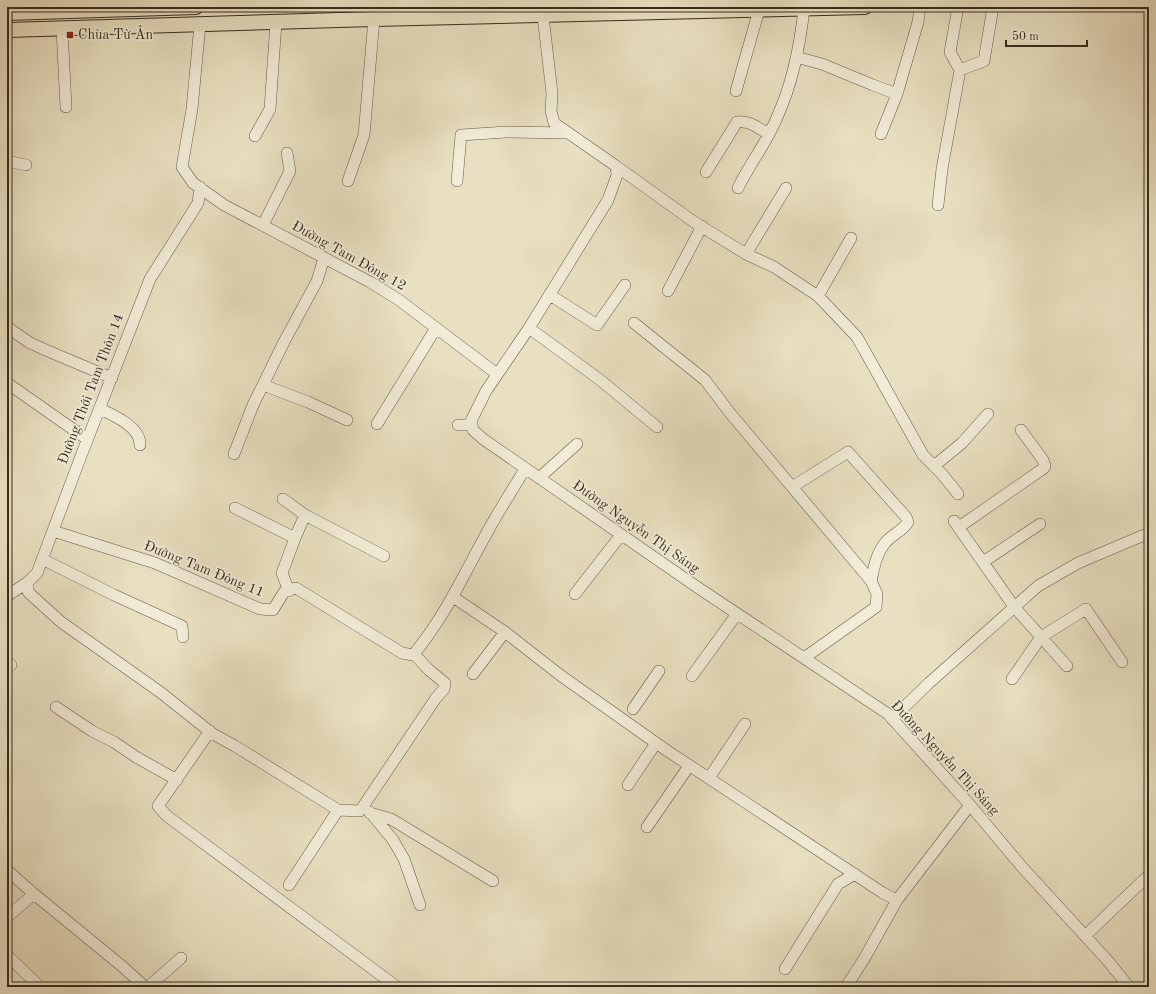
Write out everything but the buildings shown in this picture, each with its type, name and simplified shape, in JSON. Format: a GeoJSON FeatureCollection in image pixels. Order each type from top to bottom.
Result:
{"type":"FeatureCollection","features":[{"type":"Feature","properties":{"kind":"main road"},"geometry":{"type":"LineString","coordinates":[[7,13],[59,9],[196,7]]}},
{"type":"Feature","properties":{"kind":"main road"},"geometry":{"type":"LineString","coordinates":[[7,30],[865,7]]}},
{"type":"Feature","properties":{"kind":"street"},"geometry":{"type":"LineString","coordinates":[[881,134],[897,94],[918,22],[920,7]]}},
{"type":"Feature","properties":{"kind":"street"},"geometry":{"type":"LineString","coordinates":[[938,205],[942,169],[960,70],[950,52],[958,7]]}},
{"type":"Feature","properties":{"kind":"street"},"geometry":{"type":"LineString","coordinates":[[960,70],[984,61],[993,7]]}},
{"type":"Feature","properties":{"kind":"street"},"geometry":{"type":"LineString","coordinates":[[738,188],[778,116],[791,80],[801,35],[804,8]]}},
{"type":"Feature","properties":{"kind":"street"},"geometry":{"type":"LineString","coordinates":[[736,91],[759,10]]}},
{"type":"Feature","properties":{"kind":"street"},"geometry":{"type":"LineString","coordinates":[[543,16],[552,94],[551,111],[554,123],[702,226],[746,254],[774,267],[818,296],[857,337],[923,455],[942,474],[958,494]]}},
{"type":"Feature","properties":{"kind":"street"},"geometry":{"type":"LineString","coordinates":[[348,181],[364,135],[374,19]]}},
{"type":"Feature","properties":{"kind":"street"},"geometry":{"type":"LineString","coordinates":[[255,136],[270,109],[276,22]]}},
{"type":"Feature","properties":{"kind":"street","name":"Đường Tam Đông 12"},"geometry":{"type":"LineString","coordinates":[[200,24],[192,109],[182,166],[193,183],[224,205],[370,282],[399,300],[497,374]]}},
{"type":"Feature","properties":{"kind":"street"},"geometry":{"type":"LineString","coordinates":[[62,29],[66,108]]}},
{"type":"Feature","properties":{"kind":"street"},"geometry":{"type":"LineString","coordinates":[[796,57],[822,64],[897,94]]}},
{"type":"Feature","properties":{"kind":"street"},"geometry":{"type":"LineString","coordinates":[[706,172],[737,122],[742,121],[768,134]]}},
{"type":"Feature","properties":{"kind":"street"},"geometry":{"type":"LineString","coordinates":[[457,181],[461,135],[506,132],[569,133]]}},
{"type":"Feature","properties":{"kind":"street"},"geometry":{"type":"LineString","coordinates":[[263,226],[290,171],[287,153]]}},
{"type":"Feature","properties":{"kind":"street"},"geometry":{"type":"LineString","coordinates":[[7,161],[26,165]]}},
{"type":"Feature","properties":{"kind":"street"},"geometry":{"type":"LineString","coordinates":[[458,425],[472,425],[472,421],[486,391],[529,328],[608,200],[617,175],[616,166]]}},
{"type":"Feature","properties":{"kind":"street","name":"Đường Thới Tam Thôn 14"},"geometry":{"type":"LineString","coordinates":[[7,596],[28,582],[37,573],[87,439],[150,279],[198,203],[200,187]]}},
{"type":"Feature","properties":{"kind":"street"},"geometry":{"type":"LineString","coordinates":[[746,254],[786,188]]}},
{"type":"Feature","properties":{"kind":"street"},"geometry":{"type":"LineString","coordinates":[[668,291],[702,226]]}},
{"type":"Feature","properties":{"kind":"street"},"geometry":{"type":"LineString","coordinates":[[818,296],[851,238]]}},
{"type":"Feature","properties":{"kind":"street"},"geometry":{"type":"LineString","coordinates":[[234,454],[253,405],[284,340],[317,281],[324,258]]}},
{"type":"Feature","properties":{"kind":"street"},"geometry":{"type":"LineString","coordinates":[[550,295],[597,325],[625,285]]}},
{"type":"Feature","properties":{"kind":"street"},"geometry":{"type":"LineString","coordinates":[[634,322],[705,380],[871,581],[876,594],[876,607],[804,658]]}},
{"type":"Feature","properties":{"kind":"street"},"geometry":{"type":"LineString","coordinates":[[7,327],[30,342],[112,378]]}},
{"type":"Feature","properties":{"kind":"street"},"geometry":{"type":"LineString","coordinates":[[377,424],[436,328]]}},
{"type":"Feature","properties":{"kind":"street"},"geometry":{"type":"LineString","coordinates":[[529,328],[599,378],[657,427]]}},
{"type":"Feature","properties":{"kind":"street"},"geometry":{"type":"LineString","coordinates":[[7,383],[87,439]]}},
{"type":"Feature","properties":{"kind":"street"},"geometry":{"type":"LineString","coordinates":[[263,384],[347,420]]}},
{"type":"Feature","properties":{"kind":"street"},"geometry":{"type":"LineString","coordinates":[[100,409],[132,428],[140,440],[140,445]]}},
{"type":"Feature","properties":{"kind":"street"},"geometry":{"type":"LineString","coordinates":[[934,466],[962,443],[988,414]]}},
{"type":"Feature","properties":{"kind":"street","name":"Đường Nguyễn Thị Sáng"},"geometry":{"type":"LineString","coordinates":[[472,425],[473,430],[483,439],[525,469],[888,714],[970,805],[1022,867],[1085,936],[1123,985]]}},
{"type":"Feature","properties":{"kind":"street"},"geometry":{"type":"LineString","coordinates":[[1021,430],[1043,460],[1045,466],[1044,468],[956,524],[1015,608],[1067,666]]}},
{"type":"Feature","properties":{"kind":"street"},"geometry":{"type":"LineString","coordinates":[[539,478],[577,444]]}},
{"type":"Feature","properties":{"kind":"street"},"geometry":{"type":"LineString","coordinates":[[792,487],[848,452],[906,517],[908,522],[905,527],[885,542],[878,555],[871,581]]}},
{"type":"Feature","properties":{"kind":"street"},"geometry":{"type":"LineString","coordinates":[[413,655],[453,597],[489,528],[525,469]]}},
{"type":"Feature","properties":{"kind":"street"},"geometry":{"type":"LineString","coordinates":[[283,499],[306,515],[384,556]]}},
{"type":"Feature","properties":{"kind":"street"},"geometry":{"type":"LineString","coordinates":[[235,508],[295,538]]}},
{"type":"Feature","properties":{"kind":"street"},"geometry":{"type":"LineString","coordinates":[[28,582],[28,592],[61,622],[160,692],[210,731],[338,810],[360,812],[367,809],[436,698],[444,689],[445,682],[429,670],[416,656],[402,653],[296,588],[289,591],[282,573],[295,538],[306,515]]}},
{"type":"Feature","properties":{"kind":"street"},"geometry":{"type":"LineString","coordinates":[[983,562],[1040,524]]}},
{"type":"Feature","properties":{"kind":"street","name":"Đường Tam Đông 11"},"geometry":{"type":"LineString","coordinates":[[53,531],[155,564],[260,609],[273,610],[284,592],[289,591]]}},
{"type":"Feature","properties":{"kind":"street"},"geometry":{"type":"LineString","coordinates":[[892,719],[929,683],[1038,586],[1078,563],[1149,533]]}},
{"type":"Feature","properties":{"kind":"street"},"geometry":{"type":"LineString","coordinates":[[575,594],[621,535]]}},
{"type":"Feature","properties":{"kind":"street"},"geometry":{"type":"LineString","coordinates":[[42,559],[114,595],[182,626],[184,637]]}},
{"type":"Feature","properties":{"kind":"street"},"geometry":{"type":"LineString","coordinates":[[453,597],[505,632],[560,675],[656,743],[883,893],[897,900]]}},
{"type":"Feature","properties":{"kind":"street"},"geometry":{"type":"LineString","coordinates":[[1012,679],[1042,637],[1086,608],[1122,662]]}},
{"type":"Feature","properties":{"kind":"street"},"geometry":{"type":"LineString","coordinates":[[692,676],[738,614]]}},
{"type":"Feature","properties":{"kind":"street"},"geometry":{"type":"LineString","coordinates":[[473,674],[505,632]]}},
{"type":"Feature","properties":{"kind":"street"},"geometry":{"type":"LineString","coordinates":[[633,709],[659,672]]}},
{"type":"Feature","properties":{"kind":"street"},"geometry":{"type":"LineString","coordinates":[[56,706],[92,731],[114,742],[136,757],[177,780]]}},
{"type":"Feature","properties":{"kind":"street"},"geometry":{"type":"LineString","coordinates":[[708,778],[745,724]]}},
{"type":"Feature","properties":{"kind":"street"},"geometry":{"type":"LineString","coordinates":[[210,731],[158,806],[167,816],[397,987]]}},
{"type":"Feature","properties":{"kind":"street"},"geometry":{"type":"LineString","coordinates":[[628,785],[656,743]]}},
{"type":"Feature","properties":{"kind":"street"},"geometry":{"type":"LineString","coordinates":[[647,827],[690,766]]}},
{"type":"Feature","properties":{"kind":"street"},"geometry":{"type":"LineString","coordinates":[[846,987],[864,959],[897,900],[970,805]]}},
{"type":"Feature","properties":{"kind":"street"},"geometry":{"type":"LineString","coordinates":[[367,809],[391,819],[493,880]]}},
{"type":"Feature","properties":{"kind":"street"},"geometry":{"type":"LineString","coordinates":[[367,809],[393,840],[400,853],[420,906]]}},
{"type":"Feature","properties":{"kind":"street"},"geometry":{"type":"LineString","coordinates":[[289,885],[338,810]]}},
{"type":"Feature","properties":{"kind":"street"},"geometry":{"type":"LineString","coordinates":[[7,870],[145,987]]}},
{"type":"Feature","properties":{"kind":"street"},"geometry":{"type":"LineString","coordinates":[[785,969],[838,884],[855,874]]}},
{"type":"Feature","properties":{"kind":"street"},"geometry":{"type":"LineString","coordinates":[[1085,936],[1149,875]]}},
{"type":"Feature","properties":{"kind":"street"},"geometry":{"type":"LineString","coordinates":[[7,918],[34,894]]}},
{"type":"Feature","properties":{"kind":"street"},"geometry":{"type":"LineString","coordinates":[[7,955],[40,987]]}},
{"type":"Feature","properties":{"kind":"street"},"geometry":{"type":"LineString","coordinates":[[148,987],[180,958]]}},
{"type":"Feature","properties":{"kind":"place","name":"Chùa Từ Ân"},"geometry":{"type":"Point","coordinates":[70,35]}}]}
